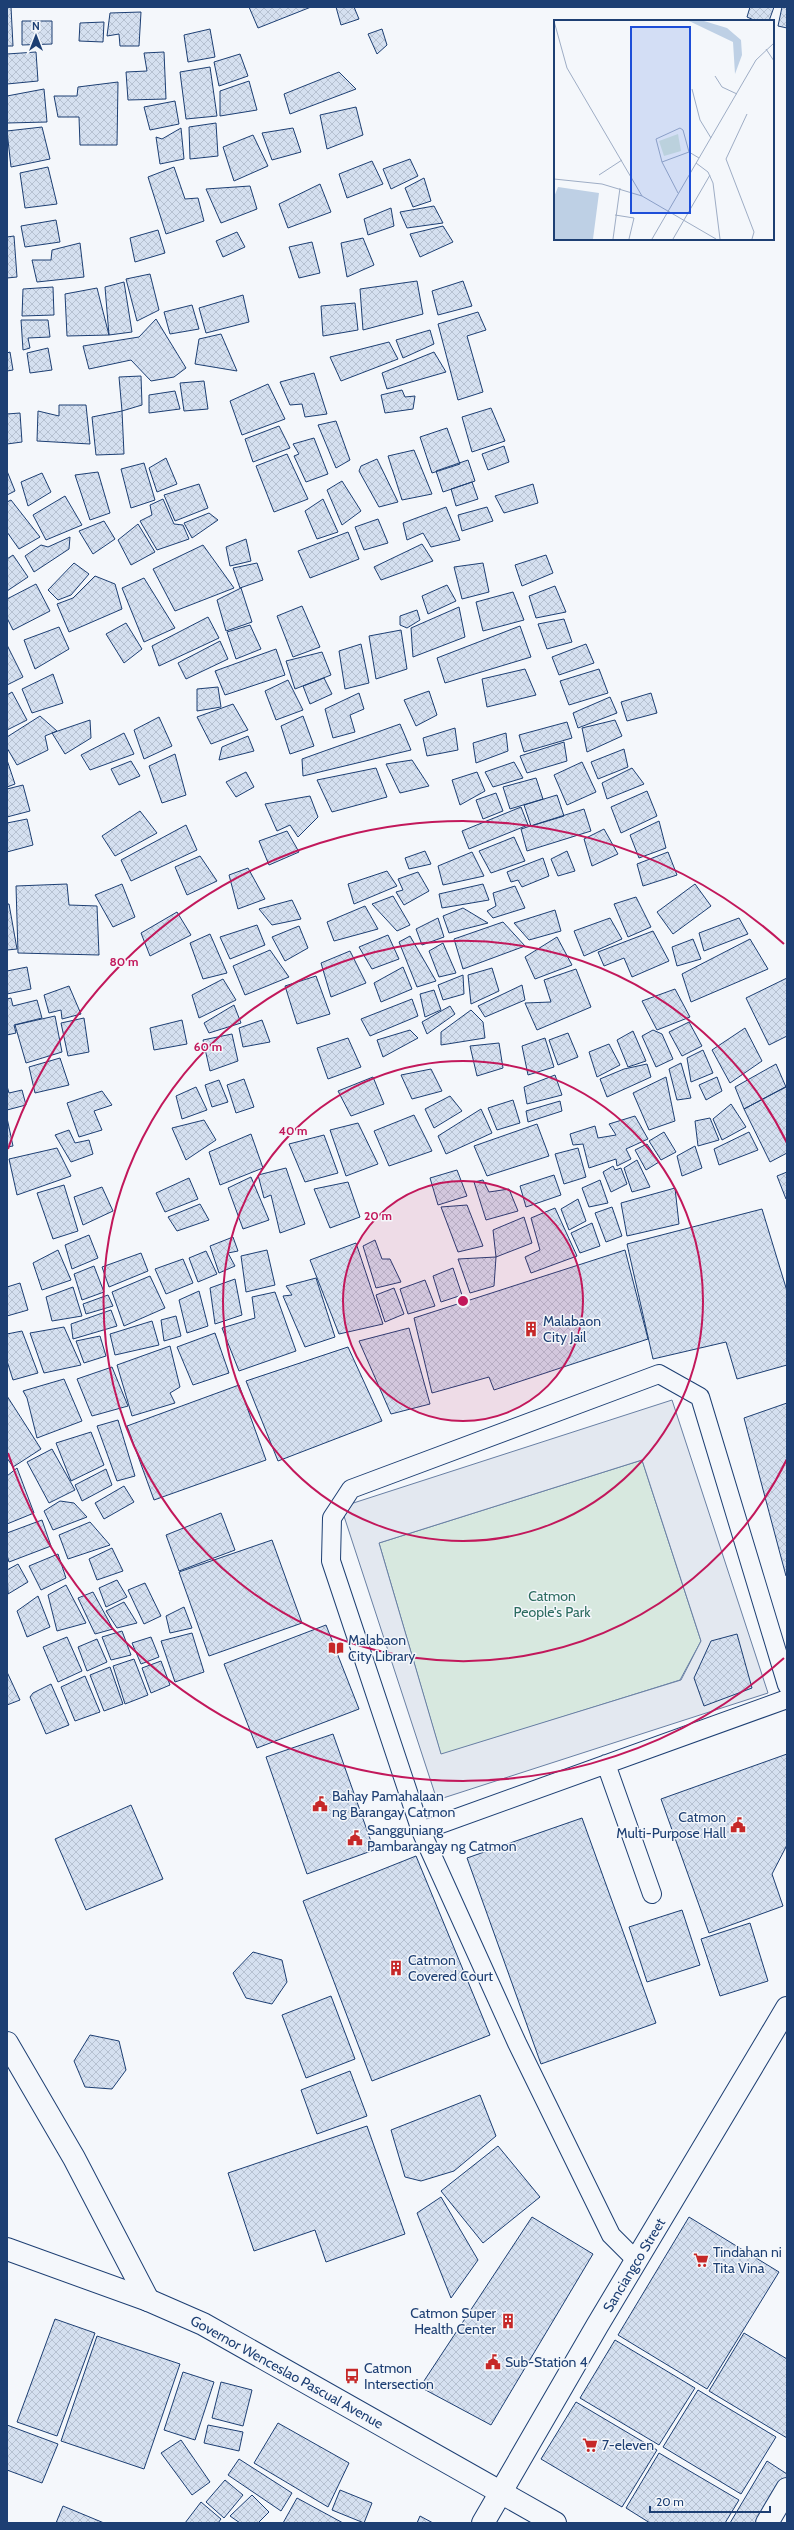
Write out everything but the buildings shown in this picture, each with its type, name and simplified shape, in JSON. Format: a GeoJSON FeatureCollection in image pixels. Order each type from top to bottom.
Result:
{"type":"FeatureCollection","features":[{"type":"Feature","properties":{"kind":"main road","name":"Sanciangco Street"},"geometry":{"type":"LineString","coordinates":[[483,2523],[787,2008]]}},
{"type":"Feature","properties":{"kind":"main road"},"geometry":{"type":"LineString","coordinates":[[7,2043],[74,2158],[148,2300]]}},
{"type":"Feature","properties":{"kind":"main road","name":"Governor Wenceslao Pascual Avenue"},"geometry":{"type":"LineString","coordinates":[[7,2249],[148,2300],[215,2331],[501,2491],[555,2523]]}},
{"type":"Feature","properties":{"kind":"main road"},"geometry":{"type":"LineString","coordinates":[[767,2523],[787,2489]]}},
{"type":"Feature","properties":{"kind":"lane"},"geometry":{"type":"LineString","coordinates":[[637,2261],[611,2235],[517,2043],[422,1831],[331,1561],[332,1518],[351,1489],[658,1374],[700,1397],[787,1685]]}},
{"type":"Feature","properties":{"kind":"lane"},"geometry":{"type":"LineString","coordinates":[[422,1831],[787,1699]]}},
{"type":"Feature","properties":{"kind":"lane"},"geometry":{"type":"LineString","coordinates":[[606,1764],[652,1894]]}},
{"type":"Feature","properties":{"kind":"green space","name":"Catmon People's Park"},"geometry":{"type":"Polygon","coordinates":[[[642,1460],[701,1641],[680,1680],[441,1755],[379,1543],[642,1460]]]}},
{"type":"Feature","properties":{"kind":"shaded area"},"geometry":{"type":"Polygon","coordinates":[[[672,1400],[768,1693],[437,1800],[341,1507],[672,1400]],[[642,1460],[379,1543],[441,1754],[681,1680],[701,1641],[642,1460]]]}},
{"type":"Feature","properties":{"kind":"place","name":"Malabaon City Jail"},"geometry":{"type":"Point","coordinates":[531,1329]}},
{"type":"Feature","properties":{"kind":"place","name":"Malabaon City Library"},"geometry":{"type":"Point","coordinates":[336,1648]}},
{"type":"Feature","properties":{"kind":"place","name":"Bahay Pamahalaan ng Barangay Catmon"},"geometry":{"type":"Point","coordinates":[320,1804]}},
{"type":"Feature","properties":{"kind":"place","name":"Catmon Multi-Purpose Hall"},"geometry":{"type":"Point","coordinates":[738,1825]}},
{"type":"Feature","properties":{"kind":"place","name":"Sangguniang Pambarangay ng Catmon"},"geometry":{"type":"Point","coordinates":[355,1838]}},
{"type":"Feature","properties":{"kind":"place","name":"Catmon Covered Court"},"geometry":{"type":"Point","coordinates":[396,1968]}},
{"type":"Feature","properties":{"kind":"place","name":"Tindahan ni Tita Vina"},"geometry":{"type":"Point","coordinates":[701,2260]}},
{"type":"Feature","properties":{"kind":"place","name":"Catmon Super Health Center"},"geometry":{"type":"Point","coordinates":[508,2321]}},
{"type":"Feature","properties":{"kind":"place","name":"Sub-Station 4"},"geometry":{"type":"Point","coordinates":[493,2362]}},
{"type":"Feature","properties":{"kind":"place","name":"Catmon Intersection"},"geometry":{"type":"Point","coordinates":[352,2376]}},
{"type":"Feature","properties":{"kind":"place","name":"7-eleven"},"geometry":{"type":"Point","coordinates":[590,2445]}}]}
